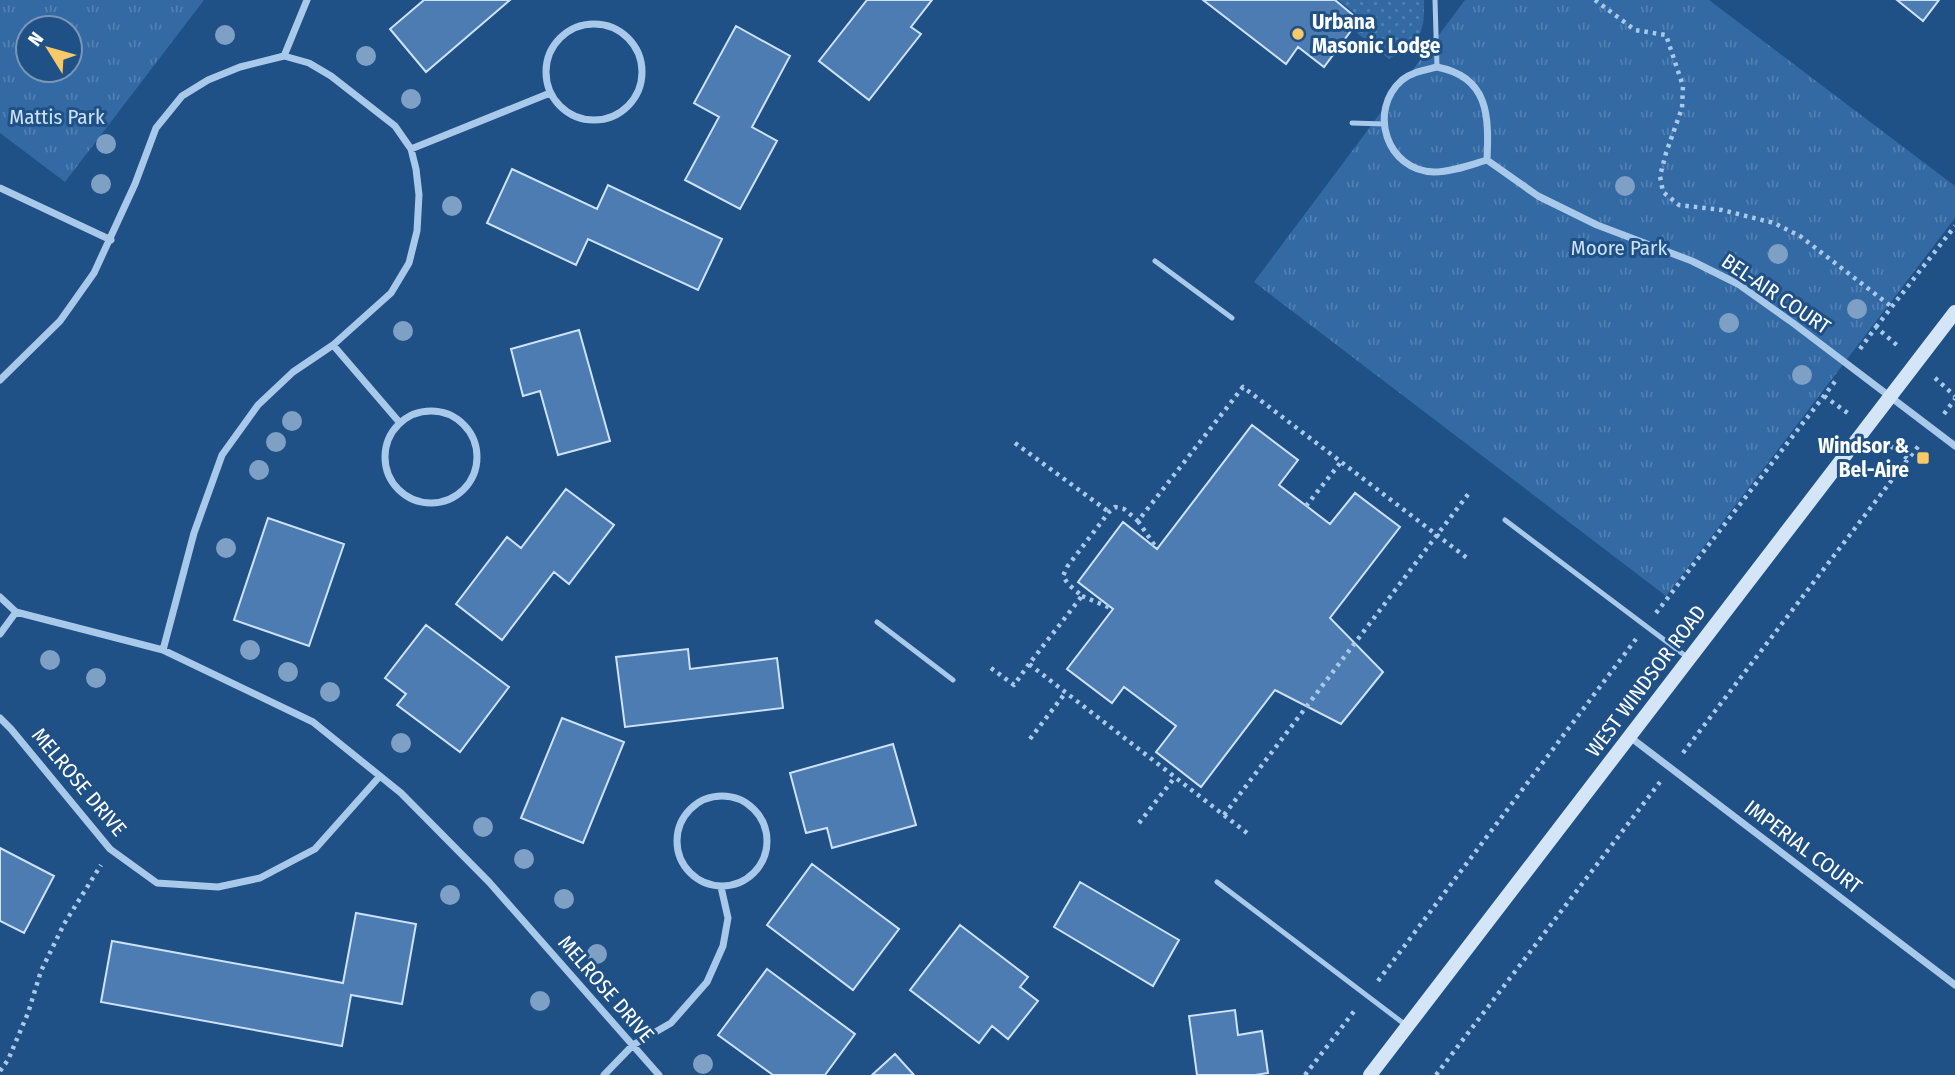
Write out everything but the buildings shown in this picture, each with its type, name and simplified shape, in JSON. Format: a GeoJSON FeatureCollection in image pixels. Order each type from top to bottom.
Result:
{"type":"FeatureCollection","features":[{"type":"Feature","properties":{"kind":"main road","name":"WEST WINDSOR ROAD"},"geometry":{"type":"LineString","coordinates":[[1370,1075],[1955,312]]}},
{"type":"Feature","properties":{"kind":"street"},"geometry":{"type":"LineString","coordinates":[[284,56],[307,0]]}},
{"type":"Feature","properties":{"kind":"street"},"geometry":{"type":"LineString","coordinates":[[583,24],[605,24],[625,33],[638,50],[643,71],[638,92],[624,110],[605,120],[583,119],[563,110],[550,93],[545,72],[550,51],[563,34],[583,24]]}},
{"type":"Feature","properties":{"kind":"street"},"geometry":{"type":"LineString","coordinates":[[0,380],[60,321],[94,273],[111,240],[156,128],[183,96],[208,80],[240,67],[284,56],[309,63],[331,76],[395,126],[411,149],[419,195],[417,231],[409,262],[391,293],[333,345],[293,372],[258,405],[222,456],[194,533],[163,650]]}},
{"type":"Feature","properties":{"kind":"street"},"geometry":{"type":"LineString","coordinates":[[1437,67],[1455,71],[1472,83],[1485,102],[1489,129],[1487,160],[1452,170],[1433,172],[1410,165],[1395,151],[1385,135],[1384,111],[1393,90],[1404,78],[1437,67]]}},
{"type":"Feature","properties":{"kind":"street"},"geometry":{"type":"LineString","coordinates":[[411,149],[550,93]]}},
{"type":"Feature","properties":{"kind":"street","name":"BEL-AIR COURT"},"geometry":{"type":"LineString","coordinates":[[1487,160],[1538,196],[1597,225],[1692,261],[1738,284],[1955,446]]}},
{"type":"Feature","properties":{"kind":"street"},"geometry":{"type":"LineString","coordinates":[[0,188],[111,240]]}},
{"type":"Feature","properties":{"kind":"street"},"geometry":{"type":"LineString","coordinates":[[333,345],[400,423]]}},
{"type":"Feature","properties":{"kind":"street"},"geometry":{"type":"LineString","coordinates":[[439,411],[458,419],[472,434],[478,454],[475,475],[463,491],[445,502],[424,504],[405,496],[391,480],[385,461],[388,440],[400,423],[418,413],[439,411]]}},
{"type":"Feature","properties":{"kind":"street","name":"MELROSE DRIVE"},"geometry":{"type":"LineString","coordinates":[[0,597],[16,612],[163,650],[313,722],[401,793],[489,882],[659,1075]]}},
{"type":"Feature","properties":{"kind":"street"},"geometry":{"type":"LineString","coordinates":[[0,634],[16,612]]}},
{"type":"Feature","properties":{"kind":"street","name":"MELROSE DRIVE"},"geometry":{"type":"LineString","coordinates":[[0,718],[110,849],[157,883],[218,887],[260,878],[315,849],[380,776]]}},
{"type":"Feature","properties":{"kind":"street","name":"IMPERIAL COURT"},"geometry":{"type":"LineString","coordinates":[[1630,737],[1955,985]]}},
{"type":"Feature","properties":{"kind":"street"},"geometry":{"type":"LineString","coordinates":[[713,796],[732,796],[749,805],[762,819],[767,837],[765,856],[755,872],[740,883],[721,887],[702,883],[687,871],[678,855],[676,835],[682,817],[696,803],[713,796]]}},
{"type":"Feature","properties":{"kind":"street"},"geometry":{"type":"LineString","coordinates":[[604,1075],[633,1045],[671,1023],[707,982],[723,946],[728,918],[721,887]]}},
{"type":"Feature","properties":{"kind":"lane"},"geometry":{"type":"LineString","coordinates":[[1435,0],[1437,67]]}},
{"type":"Feature","properties":{"kind":"lane"},"geometry":{"type":"LineString","coordinates":[[1352,123],[1384,124]]}},
{"type":"Feature","properties":{"kind":"lane"},"geometry":{"type":"LineString","coordinates":[[1155,261],[1232,318]]}},
{"type":"Feature","properties":{"kind":"lane"},"geometry":{"type":"LineString","coordinates":[[1505,520],[1689,659]]}},
{"type":"Feature","properties":{"kind":"lane"},"geometry":{"type":"LineString","coordinates":[[877,622],[953,680]]}},
{"type":"Feature","properties":{"kind":"lane"},"geometry":{"type":"LineString","coordinates":[[1217,882],[1407,1027]]}},
{"type":"Feature","properties":{"kind":"path"},"geometry":{"type":"LineString","coordinates":[[1595,0],[1635,30],[1666,36],[1683,86],[1682,108],[1660,176],[1663,192],[1679,205],[1722,210],[1774,223],[1800,236],[1892,307]]}},
{"type":"Feature","properties":{"kind":"path"},"geometry":{"type":"LineString","coordinates":[[1876,327],[1955,226]]}},
{"type":"Feature","properties":{"kind":"path"},"geometry":{"type":"LineString","coordinates":[[1138,521],[1243,387],[1467,558]]}},
{"type":"Feature","properties":{"kind":"path"},"geometry":{"type":"LineString","coordinates":[[1664,603],[1825,396]]}},
{"type":"Feature","properties":{"kind":"path"},"geometry":{"type":"LineString","coordinates":[[1015,443],[1109,512]]}},
{"type":"Feature","properties":{"kind":"path"},"geometry":{"type":"LineString","coordinates":[[1694,738],[1908,459]]}},
{"type":"Feature","properties":{"kind":"path"},"geometry":{"type":"LineString","coordinates":[[1306,506],[1341,462]]}},
{"type":"Feature","properties":{"kind":"path"},"geometry":{"type":"LineString","coordinates":[[1224,815],[1469,493]]}},
{"type":"Feature","properties":{"kind":"path"},"geometry":{"type":"LineString","coordinates":[[1113,609],[1082,596],[1068,584],[1063,576],[1067,567],[1115,507],[1124,509],[1138,521],[1157,549]]}},
{"type":"Feature","properties":{"kind":"path"},"geometry":{"type":"LineString","coordinates":[[992,668],[1014,685],[1082,596]]}},
{"type":"Feature","properties":{"kind":"path"},"geometry":{"type":"LineString","coordinates":[[1390,964],[1619,661]]}},
{"type":"Feature","properties":{"kind":"path"},"geometry":{"type":"LineString","coordinates":[[1029,664],[1247,832]]}},
{"type":"Feature","properties":{"kind":"path"},"geometry":{"type":"LineString","coordinates":[[1030,739],[1066,692]]}},
{"type":"Feature","properties":{"kind":"path"},"geometry":{"type":"LineString","coordinates":[[1139,822],[1175,776]]}},
{"type":"Feature","properties":{"kind":"path"},"geometry":{"type":"LineString","coordinates":[[1436,1075],[1644,803]]}},
{"type":"Feature","properties":{"kind":"path"},"geometry":{"type":"LineString","coordinates":[[0,1071],[8,1060],[28,1013],[41,971],[64,924],[110,849]]}},
{"type":"Feature","properties":{"kind":"path"},"geometry":{"type":"LineString","coordinates":[[1305,1075],[1349,1017]]}},
{"type":"Feature","properties":{"kind":"green space","name":"Mattis Park"},"geometry":{"type":"Polygon","coordinates":[[[0,0],[204,0],[65,182],[0,133],[0,0]]]}},
{"type":"Feature","properties":{"kind":"green space"},"geometry":{"type":"Polygon","coordinates":[[[1338,0],[1424,0],[1421,30],[1414,42],[1389,59],[1357,33],[1366,22],[1338,0]]]}},
{"type":"Feature","properties":{"kind":"green space","name":"Moore Park"},"geometry":{"type":"Polygon","coordinates":[[[1465,0],[1709,0],[1955,186],[1955,218],[1666,596],[1254,282],[1465,0]]]}},
{"type":"Feature","properties":{"kind":"place","name":"Urbana Masonic Lodge"},"geometry":{"type":"Point","coordinates":[1298,34]}},
{"type":"Feature","properties":{"kind":"place","name":"Windsor & Bel-Aire"},"geometry":{"type":"Point","coordinates":[1923,458]}}]}
